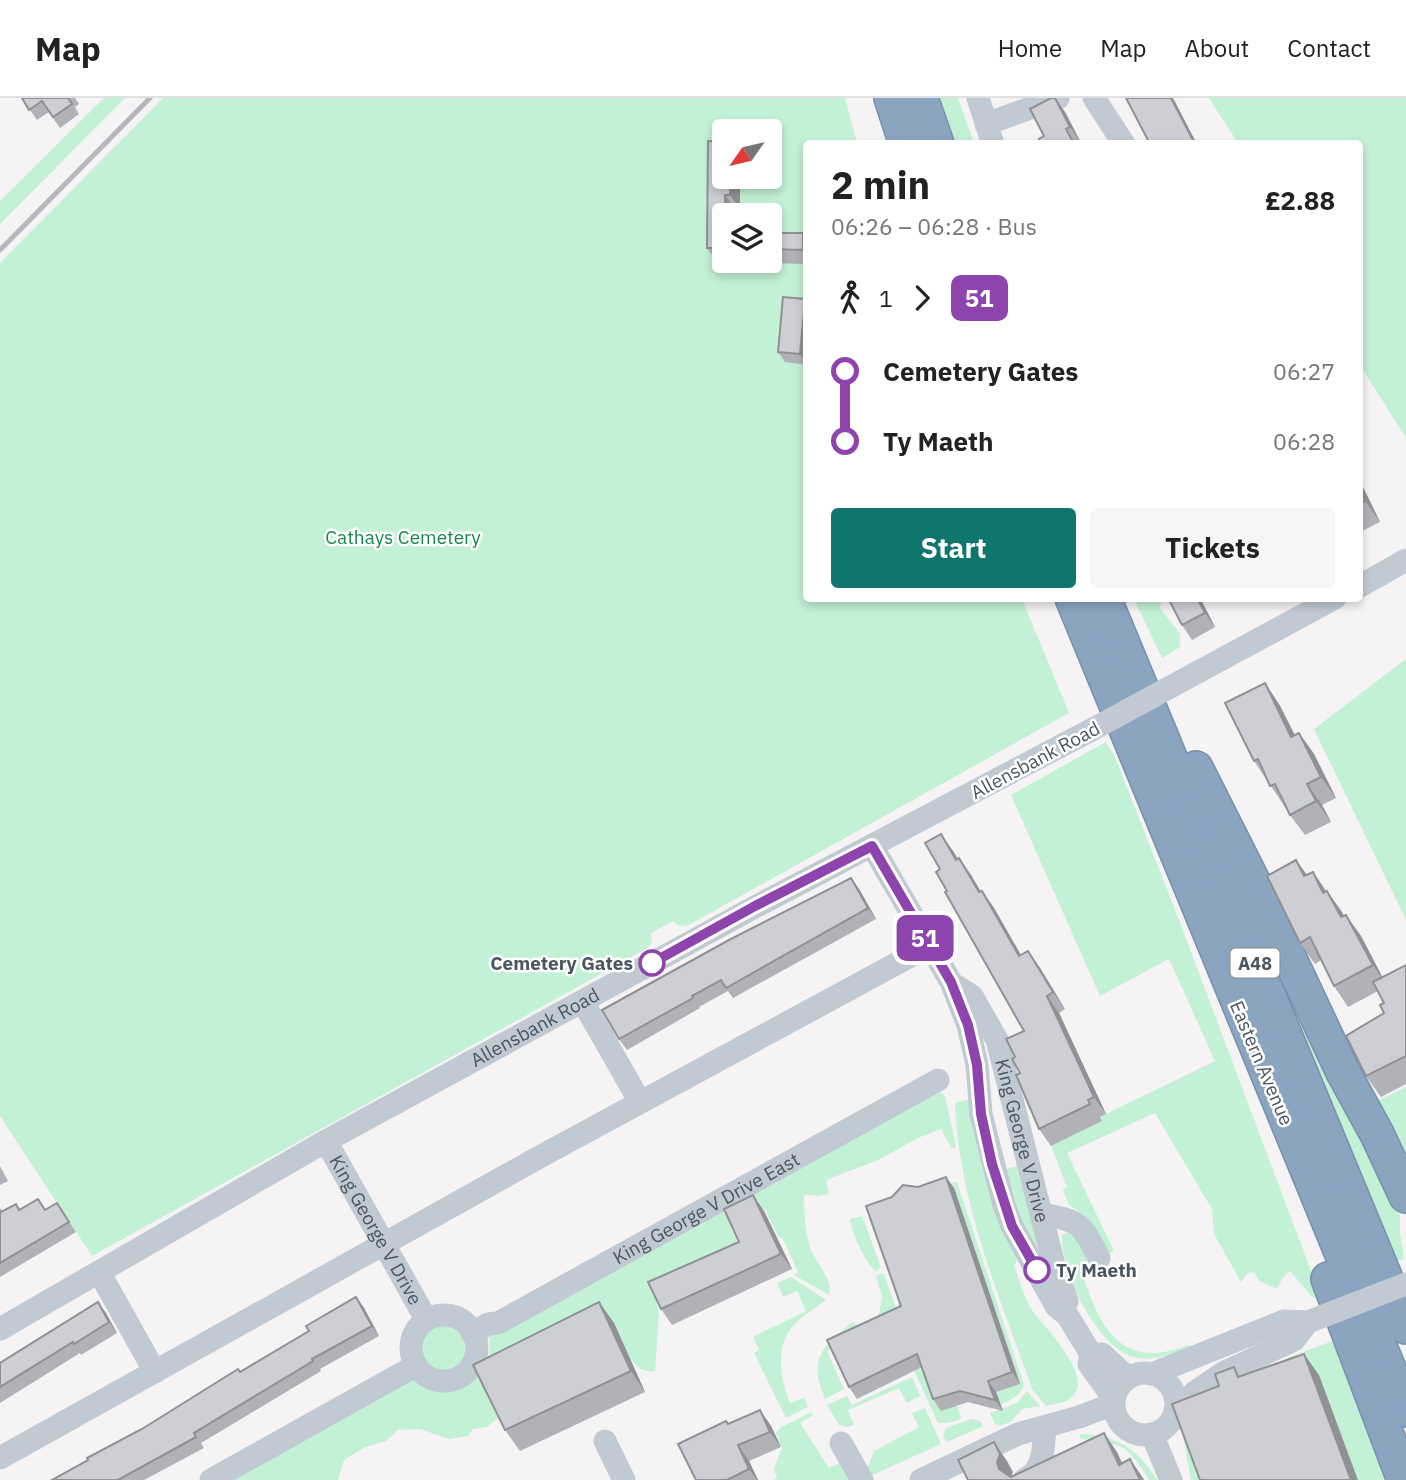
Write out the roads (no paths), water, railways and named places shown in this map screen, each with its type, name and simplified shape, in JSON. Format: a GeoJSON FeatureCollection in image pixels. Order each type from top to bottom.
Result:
{"type":"FeatureCollection","features":[{"type":"Feature","properties":{"kind":"highway"},"geometry":{"type":"LineString","coordinates":[[891,98],[905,140]]}},
{"type":"Feature","properties":{"kind":"highway"},"geometry":{"type":"LineString","coordinates":[[921,98],[936,140]]}},
{"type":"Feature","properties":{"kind":"highway","name":"Eastern Avenue"},"geometry":{"type":"LineString","coordinates":[[1074,602],[1406,1410]]}},
{"type":"Feature","properties":{"kind":"highway","name":"Eastern Avenue"},"geometry":{"type":"LineString","coordinates":[[1108,602],[1406,1327]]}},
{"type":"Feature","properties":{"kind":"highway"},"geometry":{"type":"LineString","coordinates":[[1109,602],[1138,645],[1343,1072],[1377,1134],[1406,1196]]}},
{"type":"Feature","properties":{"kind":"highway"},"geometry":{"type":"LineString","coordinates":[[1242,1014],[1253,1077],[1404,1480]]}},
{"type":"Feature","properties":{"kind":"street"},"geometry":{"type":"LineString","coordinates":[[978,98],[990,134],[1058,98]]}},
{"type":"Feature","properties":{"kind":"street"},"geometry":{"type":"LineString","coordinates":[[1094,98],[1121,140]]}},
{"type":"Feature","properties":{"kind":"street"},"geometry":{"type":"LineString","coordinates":[[1363,584],[1406,560]]}},
{"type":"Feature","properties":{"kind":"street","name":"Allensbank Road"},"geometry":{"type":"LineString","coordinates":[[0,1329],[326,1141],[755,906],[1198,672],[1296,607],[1318,602]]}},
{"type":"Feature","properties":{"kind":"street","name":"King George V Drive"},"geometry":{"type":"LineString","coordinates":[[872,846],[951,982],[968,1025],[977,1065],[981,1114],[992,1164],[1012,1226],[1056,1306],[1067,1315],[1091,1354],[1089,1364],[1114,1401]]}},
{"type":"Feature","properties":{"kind":"street"},"geometry":{"type":"LineString","coordinates":[[0,1458],[640,1102],[929,946]]}},
{"type":"Feature","properties":{"kind":"street","name":"King George V Drive"},"geometry":{"type":"LineString","coordinates":[[951,982],[972,996],[998,1040],[1054,1265],[1067,1302],[1067,1315]]}},
{"type":"Feature","properties":{"kind":"street"},"geometry":{"type":"LineString","coordinates":[[583,1002],[640,1102]]}},
{"type":"Feature","properties":{"kind":"street","name":"King George V Drive East"},"geometry":{"type":"LineString","coordinates":[[472,1333],[488,1324],[498,1323],[938,1080]]}},
{"type":"Feature","properties":{"kind":"street"},"geometry":{"type":"LineString","coordinates":[[981,1114],[1016,1105]]}},
{"type":"Feature","properties":{"kind":"street","name":"King George V Drive"},"geometry":{"type":"LineString","coordinates":[[326,1141],[426,1319]]}},
{"type":"Feature","properties":{"kind":"street"},"geometry":{"type":"LineString","coordinates":[[1042,1214],[1069,1219],[1082,1226],[1099,1258]]}},
{"type":"Feature","properties":{"kind":"street"},"geometry":{"type":"LineString","coordinates":[[99,1272],[155,1371]]}},
{"type":"Feature","properties":{"kind":"street"},"geometry":{"type":"LineString","coordinates":[[1160,1371],[1284,1321],[1308,1322],[1406,1284]]}},
{"type":"Feature","properties":{"kind":"street","name":"King George V Drive"},"geometry":{"type":"LineString","coordinates":[[415,1366],[410,1345],[413,1334],[426,1319],[436,1316],[453,1317],[467,1325],[472,1333]]}},
{"type":"Feature","properties":{"kind":"street"},"geometry":{"type":"LineString","coordinates":[[1175,1410],[1212,1380],[1260,1354],[1294,1340],[1308,1322]]}},
{"type":"Feature","properties":{"kind":"street"},"geometry":{"type":"LineString","coordinates":[[211,1480],[415,1366],[431,1379],[441,1382],[461,1377],[474,1362],[477,1352],[472,1333]]}},
{"type":"Feature","properties":{"kind":"street"},"geometry":{"type":"LineString","coordinates":[[1160,1371],[1173,1392],[1175,1410],[1171,1422],[1152,1434],[1133,1433],[1124,1428],[1114,1412],[1118,1389],[1128,1378],[1142,1373],[1160,1371],[1179,1371],[1206,1364],[1248,1347],[1260,1354]]}},
{"type":"Feature","properties":{"kind":"street","name":"King George V Drive"},"geometry":{"type":"LineString","coordinates":[[1091,1354],[1102,1354],[1128,1378]]}},
{"type":"Feature","properties":{"kind":"street"},"geometry":{"type":"LineString","coordinates":[[921,1480],[1018,1434],[1045,1427],[1114,1401]]}},
{"type":"Feature","properties":{"kind":"street"},"geometry":{"type":"LineString","coordinates":[[1024,1480],[1036,1472],[1041,1464],[1045,1427]]}},
{"type":"Feature","properties":{"kind":"street"},"geometry":{"type":"LineString","coordinates":[[1152,1434],[1171,1480]]}},
{"type":"Feature","properties":{"kind":"street"},"geometry":{"type":"LineString","coordinates":[[605,1441],[624,1480]]}},
{"type":"Feature","properties":{"kind":"street"},"geometry":{"type":"LineString","coordinates":[[841,1443],[862,1480]]}},
{"type":"Feature","properties":{"kind":"railway"},"geometry":{"type":"LineString","coordinates":[[0,250],[150,98]]}},
{"type":"Feature","properties":{"kind":"place","name":"Cemetery Gates"},"geometry":{"type":"Point","coordinates":[652,963]}},
{"type":"Feature","properties":{"kind":"place","name":"Ty Maeth"},"geometry":{"type":"Point","coordinates":[1037,1270]}},
{"type":"Feature","properties":{"kind":"park label","name":"Cathays Cemetery"},"geometry":{"type":"Point","coordinates":[403,537]}}]}
